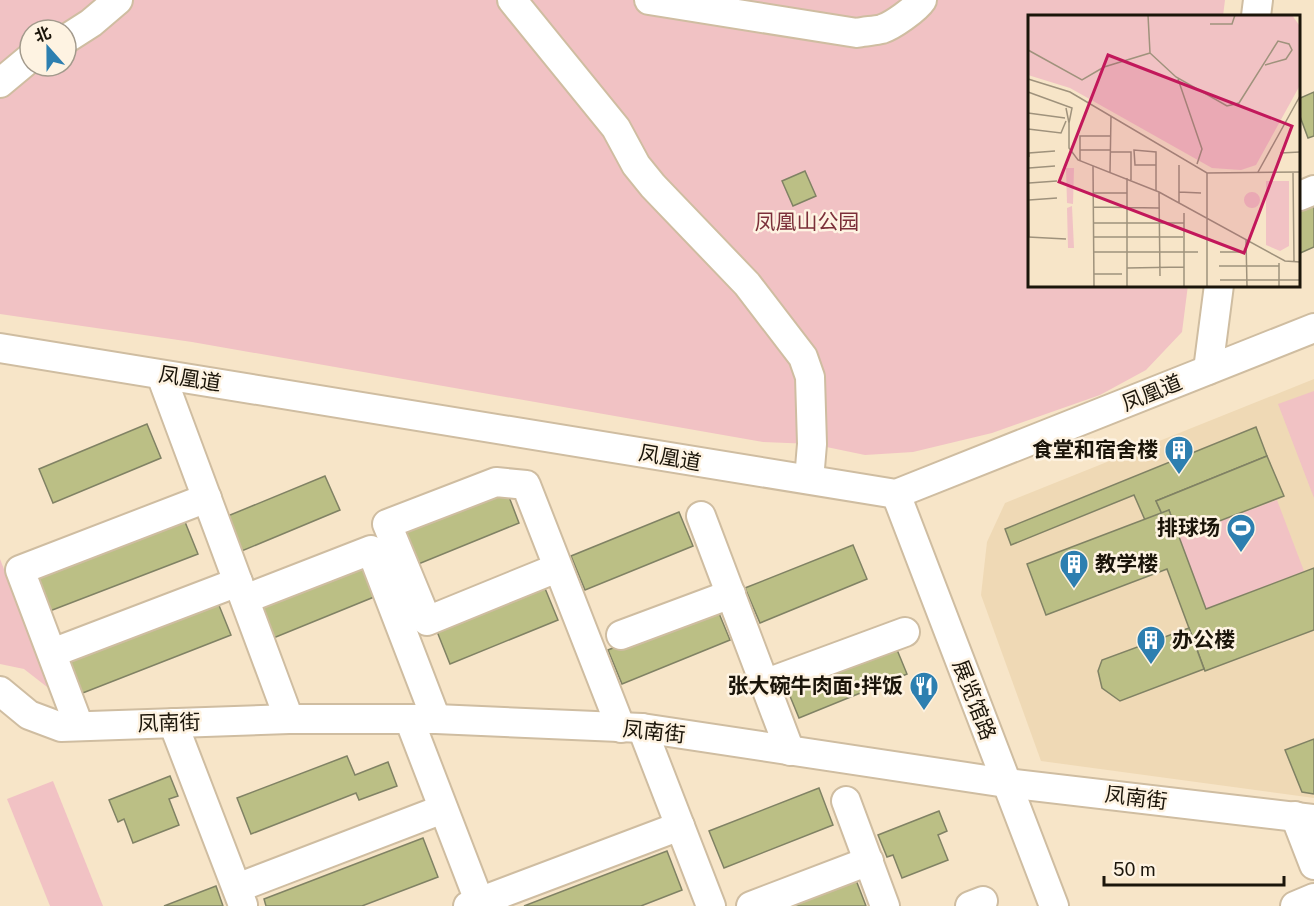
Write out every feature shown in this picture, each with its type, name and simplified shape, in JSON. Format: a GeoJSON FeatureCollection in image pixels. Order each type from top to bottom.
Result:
{"type":"FeatureCollection","features":[{"type":"Feature","properties":{"kind":"street"},"geometry":{"type":"LineString","coordinates":[[78,31],[118,0]]}},
{"type":"Feature","properties":{"kind":"street"},"geometry":{"type":"LineString","coordinates":[[512,0],[616,128],[636,165],[652,186],[747,284],[803,357],[810,376],[812,444],[810,468]]}},
{"type":"Feature","properties":{"kind":"street"},"geometry":{"type":"LineString","coordinates":[[649,0],[857,33],[884,29],[905,16],[922,0]]}},
{"type":"Feature","properties":{"kind":"street"},"geometry":{"type":"LineString","coordinates":[[1256,15],[1258,0]]}},
{"type":"Feature","properties":{"kind":"street"},"geometry":{"type":"LineString","coordinates":[[0,82],[18,68]]}},
{"type":"Feature","properties":{"kind":"street"},"geometry":{"type":"LineString","coordinates":[[1208,370],[1219,286]]}},
{"type":"Feature","properties":{"kind":"street","name":"凤凰道"},"geometry":{"type":"LineString","coordinates":[[0,348],[896,494],[1314,328]]}},
{"type":"Feature","properties":{"kind":"street"},"geometry":{"type":"LineString","coordinates":[[161,375],[289,719]]}},
{"type":"Feature","properties":{"kind":"street"},"geometry":{"type":"LineString","coordinates":[[557,568],[427,621],[387,524],[496,482],[526,485],[557,568],[631,728],[680,826],[711,906]]}},
{"type":"Feature","properties":{"kind":"street","name":"展览馆路"},"geometry":{"type":"LineString","coordinates":[[896,494],[1054,906]]}},
{"type":"Feature","properties":{"kind":"street"},"geometry":{"type":"LineString","coordinates":[[79,726],[20,570],[207,498]]}},
{"type":"Feature","properties":{"kind":"street"},"geometry":{"type":"LineString","coordinates":[[701,516],[790,751]]}},
{"type":"Feature","properties":{"kind":"street"},"geometry":{"type":"LineString","coordinates":[[52,653],[241,590],[371,550],[423,719],[443,809],[476,905],[680,826]]}},
{"type":"Feature","properties":{"kind":"street"},"geometry":{"type":"LineString","coordinates":[[621,635],[730,594]]}},
{"type":"Feature","properties":{"kind":"street"},"geometry":{"type":"LineString","coordinates":[[764,684],[905,632]]}},
{"type":"Feature","properties":{"kind":"street","name":"凤南街"},"geometry":{"type":"LineString","coordinates":[[0,691],[29,715],[61,727],[289,719],[423,719],[631,728],[1006,783],[1305,818]]}},
{"type":"Feature","properties":{"kind":"street"},"geometry":{"type":"LineString","coordinates":[[172,723],[240,897],[443,809]]}},
{"type":"Feature","properties":{"kind":"street"},"geometry":{"type":"LineString","coordinates":[[846,801],[885,906]]}},
{"type":"Feature","properties":{"kind":"street"},"geometry":{"type":"LineString","coordinates":[[1305,818],[1314,865]]}},
{"type":"Feature","properties":{"kind":"street"},"geometry":{"type":"LineString","coordinates":[[751,906],[869,861]]}},
{"type":"Feature","properties":{"kind":"street"},"geometry":{"type":"LineString","coordinates":[[1294,906],[1314,898]]}},
{"type":"Feature","properties":{"kind":"shaded area"},"geometry":{"type":"Polygon","coordinates":[[[1314,379],[1314,798],[1041,761],[981,595],[987,542],[1005,503],[1314,379]]]}},
{"type":"Feature","properties":{"kind":"green space","name":"凤凰山公园"},"geometry":{"type":"Polygon","coordinates":[[[0,0],[1225,0],[1223,15],[1028,15],[1028,286],[1188,286],[1182,332],[1146,370],[1100,395],[992,433],[913,452],[865,455],[812,444],[763,442],[192,342],[0,314],[0,0]]]}},
{"type":"Feature","properties":{"kind":"green space"},"geometry":{"type":"Polygon","coordinates":[[[1314,391],[1314,498],[1278,404],[1314,391]]]}},
{"type":"Feature","properties":{"kind":"green space","name":"排球场"},"geometry":{"type":"Polygon","coordinates":[[[1277,500],[1304,571],[1206,609],[1178,537],[1277,500]]]}},
{"type":"Feature","properties":{"kind":"green space"},"geometry":{"type":"Polygon","coordinates":[[[0,559],[51,690],[24,669],[0,664],[0,559]]]}},
{"type":"Feature","properties":{"kind":"green space"},"geometry":{"type":"Polygon","coordinates":[[[53,781],[103,906],[50,906],[7,799],[53,781]]]}},
{"type":"Feature","properties":{"kind":"building"},"geometry":{"type":"Polygon","coordinates":[[[1314,92],[1314,136],[1308,138],[1299,114],[1299,99],[1314,92]]]}},
{"type":"Feature","properties":{"kind":"building"},"geometry":{"type":"Polygon","coordinates":[[[805,171],[816,196],[793,206],[782,181],[805,171]]]}},
{"type":"Feature","properties":{"kind":"building"},"geometry":{"type":"Polygon","coordinates":[[[1314,204],[1314,247],[1299,254],[1299,210],[1314,204]]]}},
{"type":"Feature","properties":{"kind":"building"},"geometry":{"type":"Polygon","coordinates":[[[147,424],[161,458],[53,503],[39,469],[147,424]]]}},
{"type":"Feature","properties":{"kind":"building","name":"食堂和宿舍楼"},"geometry":{"type":"Polygon","coordinates":[[[1256,427],[1267,456],[1156,501],[1162,514],[1145,520],[1134,495],[1011,545],[1005,529],[1256,427]]]}},
{"type":"Feature","properties":{"kind":"building"},"geometry":{"type":"Polygon","coordinates":[[[1267,456],[1284,496],[1178,537],[1169,510],[1162,514],[1156,501],[1267,456]]]}},
{"type":"Feature","properties":{"kind":"building"},"geometry":{"type":"Polygon","coordinates":[[[325,476],[340,510],[232,555],[218,520],[325,476]]]}},
{"type":"Feature","properties":{"kind":"building"},"geometry":{"type":"Polygon","coordinates":[[[506,489],[519,523],[411,567],[397,533],[506,489]]]}},
{"type":"Feature","properties":{"kind":"building","name":"教学楼"},"geometry":{"type":"Polygon","coordinates":[[[1169,510],[1206,609],[1314,568],[1314,630],[1205,671],[1167,569],[1046,615],[1027,564],[1169,510]]]}},
{"type":"Feature","properties":{"kind":"building"},"geometry":{"type":"Polygon","coordinates":[[[679,512],[693,546],[585,590],[571,556],[679,512]]]}},
{"type":"Feature","properties":{"kind":"building"},"geometry":{"type":"Polygon","coordinates":[[[183,517],[198,554],[42,614],[28,577],[183,517]]]}},
{"type":"Feature","properties":{"kind":"building"},"geometry":{"type":"Polygon","coordinates":[[[853,545],[867,579],[760,623],[745,588],[853,545]]]}},
{"type":"Feature","properties":{"kind":"building"},"geometry":{"type":"Polygon","coordinates":[[[360,563],[374,597],[266,641],[252,607],[360,563]]]}},
{"type":"Feature","properties":{"kind":"building"},"geometry":{"type":"Polygon","coordinates":[[[544,586],[558,620],[450,664],[436,629],[544,586]]]}},
{"type":"Feature","properties":{"kind":"building"},"geometry":{"type":"Polygon","coordinates":[[[216,598],[231,635],[75,696],[61,659],[216,598]]]}},
{"type":"Feature","properties":{"kind":"building"},"geometry":{"type":"Polygon","coordinates":[[[716,606],[730,640],[622,684],[608,650],[716,606]]]}},
{"type":"Feature","properties":{"kind":"building","name":"办公楼"},"geometry":{"type":"Polygon","coordinates":[[[1189,628],[1204,669],[1120,701],[1102,688],[1098,671],[1102,660],[1189,628]]]}},
{"type":"Feature","properties":{"kind":"building"},"geometry":{"type":"Polygon","coordinates":[[[893,640],[907,674],[799,718],[785,684],[893,640]]]}},
{"type":"Feature","properties":{"kind":"building"},"geometry":{"type":"Polygon","coordinates":[[[1314,739],[1314,794],[1302,792],[1285,750],[1314,739]]]}},
{"type":"Feature","properties":{"kind":"building"},"geometry":{"type":"Polygon","coordinates":[[[347,756],[355,775],[388,762],[397,786],[359,800],[356,793],[251,834],[237,798],[347,756]]]}},
{"type":"Feature","properties":{"kind":"building"},"geometry":{"type":"Polygon","coordinates":[[[170,776],[178,796],[169,799],[179,825],[133,843],[124,819],[118,822],[109,800],[170,776]]]}},
{"type":"Feature","properties":{"kind":"building"},"geometry":{"type":"Polygon","coordinates":[[[819,788],[833,825],[724,868],[709,831],[819,788]]]}},
{"type":"Feature","properties":{"kind":"building"},"geometry":{"type":"Polygon","coordinates":[[[939,811],[947,831],[938,835],[948,860],[902,878],[893,855],[887,857],[878,835],[939,811]]]}},
{"type":"Feature","properties":{"kind":"building"},"geometry":{"type":"Polygon","coordinates":[[[423,838],[438,877],[362,906],[266,906],[264,899],[423,838]]]}},
{"type":"Feature","properties":{"kind":"building"},"geometry":{"type":"Polygon","coordinates":[[[667,851],[682,890],[641,906],[524,906],[667,851]]]}},
{"type":"Feature","properties":{"kind":"building"},"geometry":{"type":"Polygon","coordinates":[[[856,880],[866,906],[790,906],[856,880]]]}},
{"type":"Feature","properties":{"kind":"building"},"geometry":{"type":"Polygon","coordinates":[[[216,886],[223,906],[164,906],[216,886]]]}},
{"type":"Feature","properties":{"kind":"place","name":"食堂和宿舍楼"},"geometry":{"type":"Point","coordinates":[1179,476]}},
{"type":"Feature","properties":{"kind":"place","name":"排球场"},"geometry":{"type":"Point","coordinates":[1241,554]}},
{"type":"Feature","properties":{"kind":"place","name":"教学楼"},"geometry":{"type":"Point","coordinates":[1074,590]}},
{"type":"Feature","properties":{"kind":"place","name":"办公楼"},"geometry":{"type":"Point","coordinates":[1151,666]}},
{"type":"Feature","properties":{"kind":"place","name":"张大碗牛肉面•拌饭"},"geometry":{"type":"Point","coordinates":[924,712]}}]}
